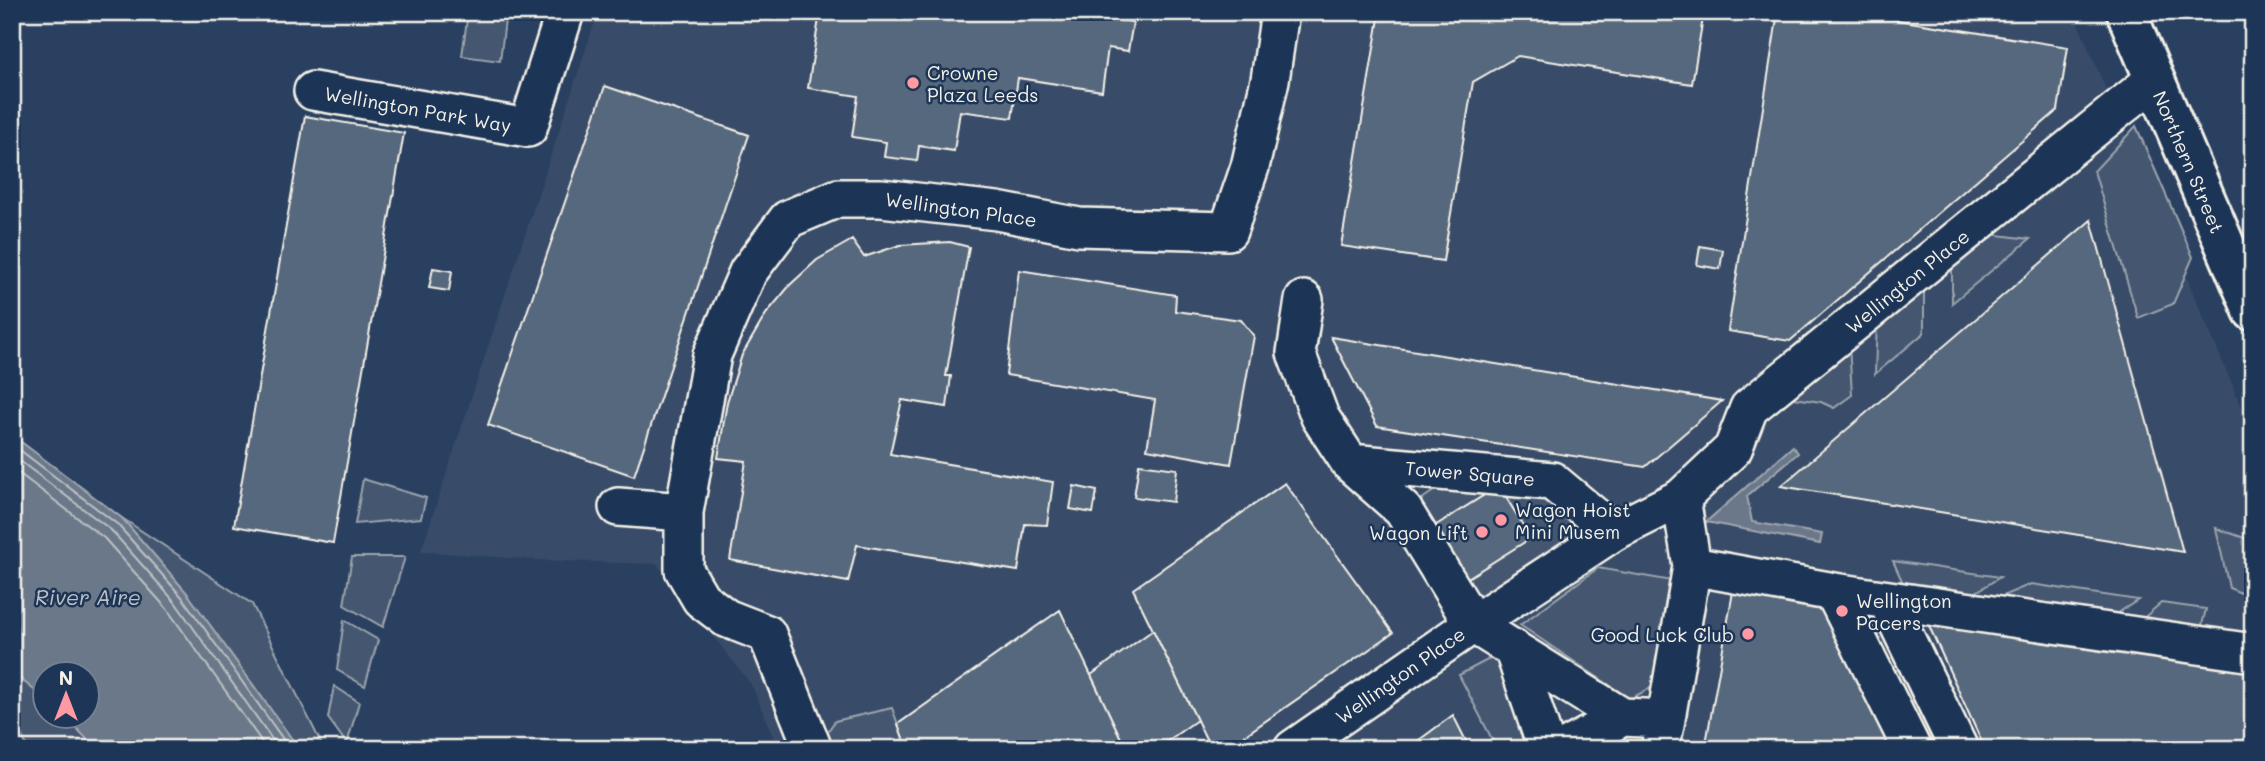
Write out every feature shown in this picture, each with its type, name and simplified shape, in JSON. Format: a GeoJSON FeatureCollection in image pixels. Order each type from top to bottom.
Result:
{"type":"FeatureCollection","features":[{"type":"Feature","properties":{"kind":"street","name":"Wellington Park Way"},"geometry":{"type":"LineString","coordinates":[[313,91],[528,128],[565,12]]}},
{"type":"Feature","properties":{"kind":"street","name":"Wellington Place"},"geometry":{"type":"LineString","coordinates":[[813,749],[767,634],[726,618],[701,599],[684,570],[684,512],[712,355],[748,272],[788,219],[838,198],[881,198],[997,211],[1079,227],[1228,231],[1250,167],[1270,80],[1280,12]]}},
{"type":"Feature","properties":{"kind":"street","name":"Northern Street"},"geometry":{"type":"LineString","coordinates":[[2126,12],[2253,311]]}},
{"type":"Feature","properties":{"kind":"street","name":"Wellington Place"},"geometry":{"type":"LineString","coordinates":[[1293,749],[1613,531],[1681,498],[1732,449],[1749,408],[2154,80]]}},
{"type":"Feature","properties":{"kind":"street","name":"Wellington Place"},"geometry":{"type":"LineString","coordinates":[[1304,300],[1296,353],[1320,417],[1350,463],[1403,510],[1473,624],[1622,717],[1663,734],[1692,566],[1681,498]]}},
{"type":"Feature","properties":{"kind":"street","name":"Tower Square"},"geometry":{"type":"LineString","coordinates":[[1350,463],[1552,481],[1613,531]]}},
{"type":"Feature","properties":{"kind":"street"},"geometry":{"type":"LineString","coordinates":[[618,507],[684,512]]}},
{"type":"Feature","properties":{"kind":"street"},"geometry":{"type":"LineString","coordinates":[[1692,566],[1834,593],[2253,653]]}},
{"type":"Feature","properties":{"kind":"street"},"geometry":{"type":"LineString","coordinates":[[1834,593],[1912,749]]}},
{"type":"Feature","properties":{"kind":"street"},"geometry":{"type":"LineString","coordinates":[[1887,600],[1959,749]]}},
{"type":"Feature","properties":{"kind":"street"},"geometry":{"type":"LineString","coordinates":[[1513,648],[1547,749]]}},
{"type":"Feature","properties":{"kind":"street"},"geometry":{"type":"LineString","coordinates":[[1564,749],[1622,717]]}},
{"type":"Feature","properties":{"kind":"shaded area"},"geometry":{"type":"Polygon","coordinates":[[[468,12],[506,12],[500,61],[462,56],[468,12]]]}},
{"type":"Feature","properties":{"kind":"shaded area"},"geometry":{"type":"Polygon","coordinates":[[[598,12],[2073,12],[2253,433],[2253,749],[778,749],[752,686],[657,564],[534,560],[421,551],[598,12]]]}},
{"type":"Feature","properties":{"kind":"shaded area"},"geometry":{"type":"Polygon","coordinates":[[[2136,126],[2193,257],[2173,304],[2138,318],[2094,171],[2136,126]]]}},
{"type":"Feature","properties":{"kind":"shaded area"},"geometry":{"type":"Polygon","coordinates":[[[1981,233],[2030,239],[1952,303],[1952,257],[1981,233]]]}},
{"type":"Feature","properties":{"kind":"shaded area"},"geometry":{"type":"Polygon","coordinates":[[[1924,280],[1924,333],[1875,374],[1877,320],[1924,280]]]}},
{"type":"Feature","properties":{"kind":"shaded area"},"geometry":{"type":"Polygon","coordinates":[[[1849,344],[1852,395],[1834,408],[1821,402],[1788,397],[1849,344]]]}},
{"type":"Feature","properties":{"kind":"shaded area"},"geometry":{"type":"Polygon","coordinates":[[[1453,478],[1550,489],[1584,542],[1476,608],[1419,518],[1422,499],[1453,478]],[[1499,487],[1466,578],[1531,538],[1499,487]]]}},
{"type":"Feature","properties":{"kind":"shaded area"},"geometry":{"type":"Polygon","coordinates":[[[363,479],[426,498],[421,518],[355,524],[363,479]]]}},
{"type":"Feature","properties":{"kind":"shaded area"},"geometry":{"type":"Polygon","coordinates":[[[122,518],[252,604],[324,749],[299,749],[187,593],[122,518]]]}},
{"type":"Feature","properties":{"kind":"shaded area"},"geometry":{"type":"Polygon","coordinates":[[[2216,528],[2253,541],[2253,598],[2229,588],[2216,528]]]}},
{"type":"Feature","properties":{"kind":"shaded area"},"geometry":{"type":"Polygon","coordinates":[[[352,557],[405,557],[383,627],[344,605],[352,557]]]}},
{"type":"Feature","properties":{"kind":"shaded area"},"geometry":{"type":"Polygon","coordinates":[[[1893,561],[2000,577],[1973,594],[1903,583],[1893,561]]]}},
{"type":"Feature","properties":{"kind":"shaded area"},"geometry":{"type":"Polygon","coordinates":[[[1598,568],[1678,582],[1658,684],[1630,699],[1520,625],[1598,568]]]}},
{"type":"Feature","properties":{"kind":"shaded area"},"geometry":{"type":"Polygon","coordinates":[[[2031,584],[2138,600],[2110,618],[1995,599],[2031,584]]]}},
{"type":"Feature","properties":{"kind":"shaded area"},"geometry":{"type":"Polygon","coordinates":[[[2161,603],[2206,609],[2202,625],[2184,633],[2134,626],[2161,603]]]}},
{"type":"Feature","properties":{"kind":"shaded area"},"geometry":{"type":"Polygon","coordinates":[[[344,620],[378,640],[365,686],[337,670],[344,620]]]}},
{"type":"Feature","properties":{"kind":"shaded area"},"geometry":{"type":"Polygon","coordinates":[[[1493,657],[1508,676],[1535,749],[1497,749],[1459,675],[1493,657]]]}},
{"type":"Feature","properties":{"kind":"shaded area"},"geometry":{"type":"Polygon","coordinates":[[[1911,663],[1950,749],[1929,749],[1892,672],[1911,663]]]}},
{"type":"Feature","properties":{"kind":"shaded area"},"geometry":{"type":"Polygon","coordinates":[[[12,665],[32,682],[32,730],[83,730],[101,749],[29,749],[12,719],[12,665]]]}},
{"type":"Feature","properties":{"kind":"shaded area"},"geometry":{"type":"Polygon","coordinates":[[[334,686],[359,702],[347,744],[328,718],[334,686]]]}},
{"type":"Feature","properties":{"kind":"shaded area"},"geometry":{"type":"Polygon","coordinates":[[[892,708],[907,749],[822,749],[819,744],[835,721],[892,708]]]}},
{"type":"Feature","properties":{"kind":"water","name":"River Aire"},"geometry":{"type":"Polygon","coordinates":[[[12,435],[122,518],[187,593],[299,749],[97,749],[78,730],[102,730],[102,660],[32,660],[32,688],[12,672],[12,435]]]}},
{"type":"Feature","properties":{"kind":"water"},"geometry":{"type":"Polygon","coordinates":[[[1793,446],[1798,453],[1747,496],[1752,522],[1822,534],[1820,544],[1706,522],[1793,446]]]}},
{"type":"Feature","properties":{"kind":"building","name":"Crowne Plaza Leeds"},"geometry":{"type":"Polygon","coordinates":[[[820,12],[1112,12],[1111,19],[1133,22],[1128,51],[1108,48],[1102,91],[1018,78],[1012,118],[960,111],[954,151],[919,146],[917,161],[884,157],[886,142],[852,137],[858,96],[808,88],[820,12]]]}},
{"type":"Feature","properties":{"kind":"building"},"geometry":{"type":"Polygon","coordinates":[[[1380,12],[1704,12],[1692,84],[1518,56],[1473,82],[1443,261],[1341,246],[1380,12]]]}},
{"type":"Feature","properties":{"kind":"building"},"geometry":{"type":"Polygon","coordinates":[[[1778,12],[1847,12],[2068,47],[2058,110],[1790,341],[1728,331],[1778,12]]]}},
{"type":"Feature","properties":{"kind":"building"},"geometry":{"type":"Polygon","coordinates":[[[605,86],[749,135],[634,476],[488,425],[605,86]]]}},
{"type":"Feature","properties":{"kind":"building"},"geometry":{"type":"Polygon","coordinates":[[[305,116],[404,133],[333,543],[234,526],[305,116]]]}},
{"type":"Feature","properties":{"kind":"building"},"geometry":{"type":"Polygon","coordinates":[[[2091,220],[2183,552],[1781,486],[2091,220]]]}},
{"type":"Feature","properties":{"kind":"building"},"geometry":{"type":"Polygon","coordinates":[[[852,240],[864,257],[900,245],[950,242],[969,247],[946,376],[951,376],[947,407],[902,400],[890,454],[1053,482],[1047,525],[1025,524],[1018,571],[857,545],[848,582],[730,560],[746,461],[718,458],[727,402],[742,355],[766,314],[791,284],[817,260],[852,240]]]}},
{"type":"Feature","properties":{"kind":"building"},"geometry":{"type":"Polygon","coordinates":[[[1700,246],[1723,250],[1720,269],[1697,265],[1700,246]]]}},
{"type":"Feature","properties":{"kind":"building"},"geometry":{"type":"Polygon","coordinates":[[[433,268],[452,271],[449,291],[429,288],[433,268]]]}},
{"type":"Feature","properties":{"kind":"building"},"geometry":{"type":"Polygon","coordinates":[[[1019,270],[1176,295],[1175,311],[1241,320],[1254,336],[1231,464],[1147,449],[1155,400],[1006,375],[1019,270]]]}},
{"type":"Feature","properties":{"kind":"building"},"geometry":{"type":"Polygon","coordinates":[[[1331,337],[1722,401],[1645,467],[1377,426],[1331,337]]]}},
{"type":"Feature","properties":{"kind":"building"},"geometry":{"type":"Polygon","coordinates":[[[1139,464],[1177,469],[1173,502],[1134,497],[1139,464]]]}},
{"type":"Feature","properties":{"kind":"building"},"geometry":{"type":"Polygon","coordinates":[[[1285,483],[1393,633],[1225,749],[1211,749],[1133,589],[1285,483]]]}},
{"type":"Feature","properties":{"kind":"building"},"geometry":{"type":"Polygon","coordinates":[[[1074,486],[1097,491],[1093,513],[1070,509],[1074,486]]]}},
{"type":"Feature","properties":{"kind":"building","name":"Wagon Lift"},"geometry":{"type":"Polygon","coordinates":[[[1499,486],[1531,538],[1466,579],[1433,527],[1499,486]]]}},
{"type":"Feature","properties":{"kind":"building"},"geometry":{"type":"Polygon","coordinates":[[[1734,586],[1829,599],[1897,749],[1705,749],[1734,586]]]}},
{"type":"Feature","properties":{"kind":"building"},"geometry":{"type":"Polygon","coordinates":[[[1060,610],[1126,749],[907,749],[898,724],[1060,610]]]}},
{"type":"Feature","properties":{"kind":"building"},"geometry":{"type":"Polygon","coordinates":[[[1924,615],[2253,670],[2253,739],[2231,749],[1985,749],[1924,615]]]}},
{"type":"Feature","properties":{"kind":"building"},"geometry":{"type":"Polygon","coordinates":[[[1153,630],[1197,720],[1156,749],[1126,749],[1091,675],[1153,630]]]}},
{"type":"Feature","properties":{"kind":"building"},"geometry":{"type":"Polygon","coordinates":[[[1453,715],[1470,749],[1407,749],[1453,715]]]}},
{"type":"Feature","properties":{"kind":"place","name":"Crowne Plaza Leeds"},"geometry":{"type":"Point","coordinates":[913,83]}},
{"type":"Feature","properties":{"kind":"place","name":"Wagon Hoist Mini Musem"},"geometry":{"type":"Point","coordinates":[1501,520]}},
{"type":"Feature","properties":{"kind":"place","name":"Wagon Lift"},"geometry":{"type":"Point","coordinates":[1482,532]}},
{"type":"Feature","properties":{"kind":"place","name":"Wellington Pacers"},"geometry":{"type":"Point","coordinates":[1842,611]}},
{"type":"Feature","properties":{"kind":"place","name":"Good Luck Club"},"geometry":{"type":"Point","coordinates":[1748,634]}}]}
